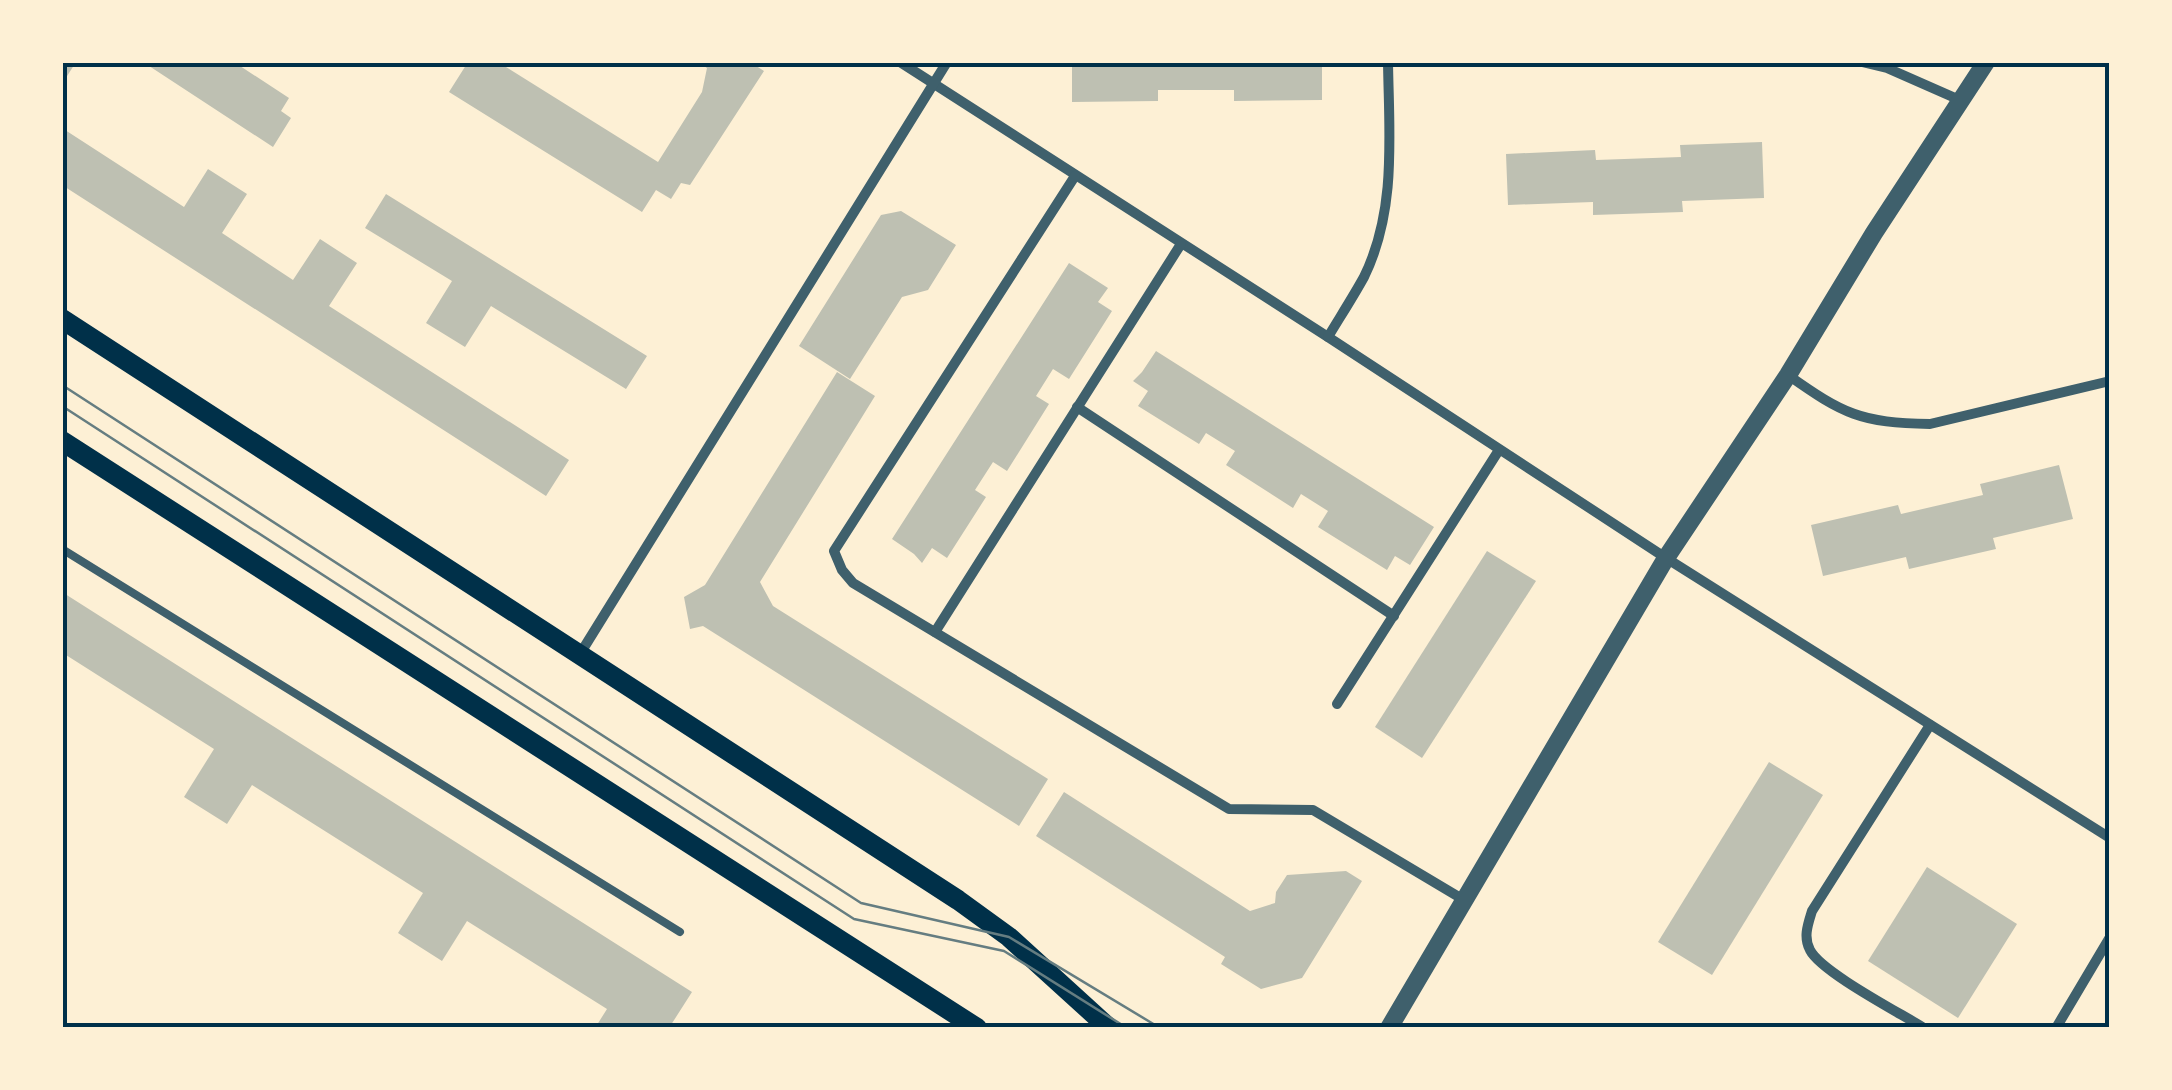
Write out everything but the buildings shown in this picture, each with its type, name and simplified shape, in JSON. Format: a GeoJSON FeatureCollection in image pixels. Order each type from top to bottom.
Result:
{"type":"FeatureCollection","features":[{"type":"Feature","properties":{"kind":"main road"},"geometry":{"type":"LineString","coordinates":[[62,319],[958,900],[1008,937],[1109,1028]]}},
{"type":"Feature","properties":{"kind":"main road"},"geometry":{"type":"LineString","coordinates":[[62,441],[977,1028]]}},
{"type":"Feature","properties":{"kind":"street"},"geometry":{"type":"LineString","coordinates":[[900,62],[1666,558],[2110,838]]}},
{"type":"Feature","properties":{"kind":"street"},"geometry":{"type":"LineString","coordinates":[[579,655],[947,62]]}},
{"type":"Feature","properties":{"kind":"street"},"geometry":{"type":"LineString","coordinates":[[1328,337],[1364,276],[1385,212],[1389,174],[1388,62]]}},
{"type":"Feature","properties":{"kind":"street"},"geometry":{"type":"LineString","coordinates":[[1862,62],[1887,68],[1963,101]]}},
{"type":"Feature","properties":{"kind":"street"},"geometry":{"type":"LineString","coordinates":[[1389,1028],[1666,558],[1788,375],[1986,62]]}},
{"type":"Feature","properties":{"kind":"street"},"geometry":{"type":"LineString","coordinates":[[1075,176],[834,552],[842,570],[853,583],[1229,809],[1313,810],[1464,900]]}},
{"type":"Feature","properties":{"kind":"street"},"geometry":{"type":"LineString","coordinates":[[934,632],[1181,244]]}},
{"type":"Feature","properties":{"kind":"street"},"geometry":{"type":"LineString","coordinates":[[1788,375],[1853,416],[1900,424],[1930,424],[2110,381]]}},
{"type":"Feature","properties":{"kind":"street"},"geometry":{"type":"LineString","coordinates":[[1078,407],[1394,616]]}},
{"type":"Feature","properties":{"kind":"street"},"geometry":{"type":"LineString","coordinates":[[1337,704],[1500,450]]}},
{"type":"Feature","properties":{"kind":"street"},"geometry":{"type":"LineString","coordinates":[[1924,1028],[1825,968],[1810,951],[1806,934],[1812,911],[1930,725]]}},
{"type":"Feature","properties":{"kind":"street"},"geometry":{"type":"LineString","coordinates":[[2056,1028],[2110,937]]}},
{"type":"Feature","properties":{"kind":"lane"},"geometry":{"type":"LineString","coordinates":[[62,548],[680,932]]}},
{"type":"Feature","properties":{"kind":"tram line"},"geometry":{"type":"LineString","coordinates":[[62,385],[861,903],[1009,937],[1160,1028]]}},
{"type":"Feature","properties":{"kind":"tram line"},"geometry":{"type":"LineString","coordinates":[[62,406],[854,919],[1004,951],[1127,1028]]}}]}
